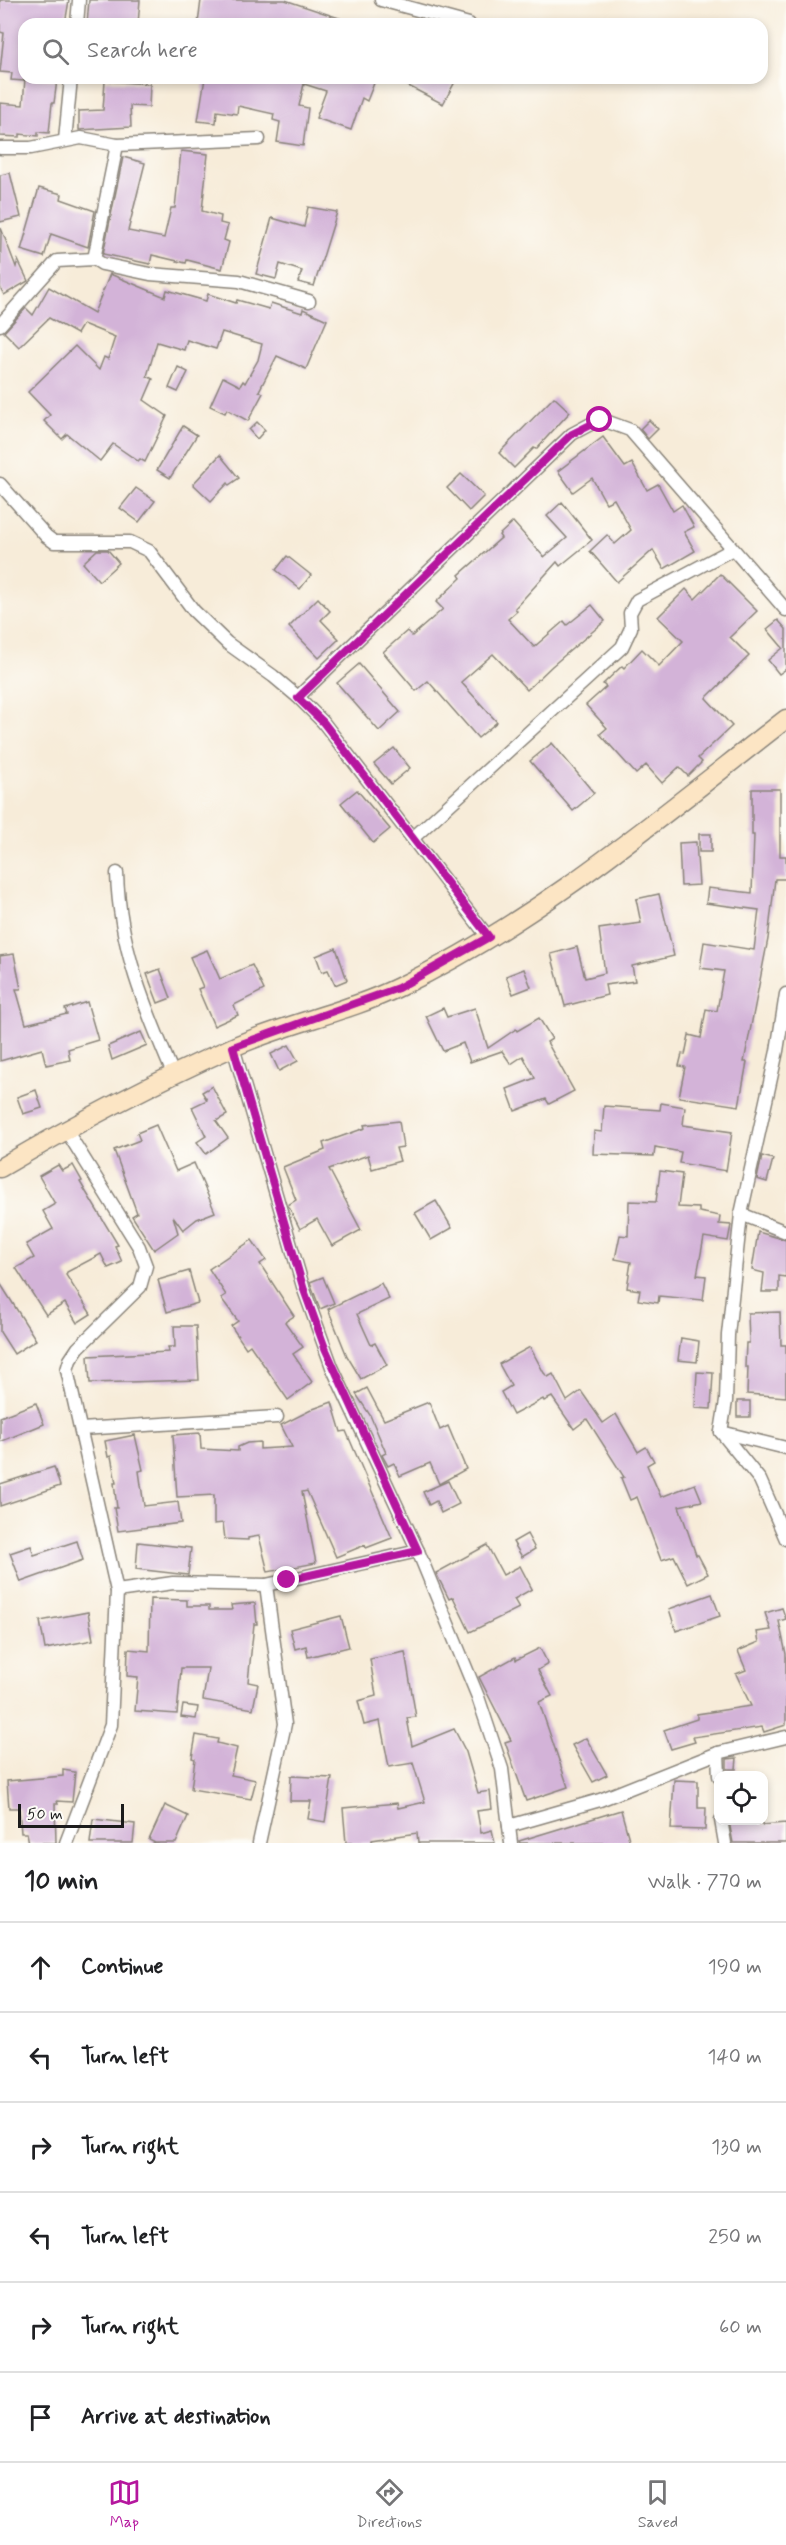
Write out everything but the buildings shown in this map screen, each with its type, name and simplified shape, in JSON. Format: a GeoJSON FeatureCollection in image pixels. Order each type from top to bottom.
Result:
{"type":"FeatureCollection","features":[{"type":"Feature","properties":{"kind":"main road"},"geometry":{"type":"LineString","coordinates":[[0,1168],[66,1130],[233,1047],[398,988],[489,937],[580,879],[786,719]]}},
{"type":"Feature","properties":{"kind":"street"},"geometry":{"type":"LineString","coordinates":[[78,18],[79,0]]}},
{"type":"Feature","properties":{"kind":"street"},"geometry":{"type":"LineString","coordinates":[[381,0],[412,5],[451,18]]}},
{"type":"Feature","properties":{"kind":"street"},"geometry":{"type":"LineString","coordinates":[[65,140],[70,84]]}},
{"type":"Feature","properties":{"kind":"street"},"geometry":{"type":"LineString","coordinates":[[0,148],[31,148],[81,138],[117,145],[259,139]]}},
{"type":"Feature","properties":{"kind":"street"},"geometry":{"type":"LineString","coordinates":[[94,259],[117,145]]}},
{"type":"Feature","properties":{"kind":"street"},"geometry":{"type":"LineString","coordinates":[[0,325],[57,261],[94,259],[102,264],[150,274],[239,281],[309,301]]}},
{"type":"Feature","properties":{"kind":"street"},"geometry":{"type":"LineString","coordinates":[[298,698],[572,434],[600,420],[630,430],[731,550],[786,610]]}},
{"type":"Feature","properties":{"kind":"street"},"geometry":{"type":"LineString","coordinates":[[0,484],[54,542],[130,542],[149,551],[194,611],[227,643],[273,676],[323,722],[489,937]]}},
{"type":"Feature","properties":{"kind":"street"},"geometry":{"type":"LineString","coordinates":[[413,838],[622,646],[631,628],[630,613],[637,600],[731,550]]}},
{"type":"Feature","properties":{"kind":"street"},"geometry":{"type":"LineString","coordinates":[[117,873],[118,908],[127,951],[146,1010],[174,1076]]}},
{"type":"Feature","properties":{"kind":"street"},"geometry":{"type":"LineString","coordinates":[[786,994],[781,1052],[741,1214],[728,1335],[726,1401],[721,1432],[760,1480],[786,1539]]}},
{"type":"Feature","properties":{"kind":"street"},"geometry":{"type":"LineString","coordinates":[[233,1047],[304,1290],[328,1356],[418,1551],[478,1697],[502,1769],[511,1843]]}},
{"type":"Feature","properties":{"kind":"street"},"geometry":{"type":"LineString","coordinates":[[66,1130],[139,1247],[146,1266],[140,1287],[78,1348],[67,1370],[117,1591],[111,1725],[66,1843]]}},
{"type":"Feature","properties":{"kind":"street"},"geometry":{"type":"LineString","coordinates":[[741,1214],[786,1232]]}},
{"type":"Feature","properties":{"kind":"street"},"geometry":{"type":"LineString","coordinates":[[81,1429],[277,1418]]}},
{"type":"Feature","properties":{"kind":"street"},"geometry":{"type":"LineString","coordinates":[[721,1432],[786,1448]]}},
{"type":"Feature","properties":{"kind":"street"},"geometry":{"type":"LineString","coordinates":[[117,1591],[173,1583],[266,1585],[418,1551]]}},
{"type":"Feature","properties":{"kind":"street"},"geometry":{"type":"LineString","coordinates":[[259,1843],[285,1724],[266,1585]]}},
{"type":"Feature","properties":{"kind":"street"},"geometry":{"type":"LineString","coordinates":[[509,1826],[600,1800],[718,1753],[786,1737]]}},
{"type":"Feature","properties":{"kind":"street"},"geometry":{"type":"LineString","coordinates":[[718,1753],[719,1771]]}},
{"type":"Feature","properties":{"kind":"street"},"geometry":{"type":"LineString","coordinates":[[722,1825],[724,1843]]}},
{"type":"Feature","properties":{"kind":"route"},"geometry":{"type":"LineString","coordinates":[[287,1580],[418,1551],[325,1348],[304,1290],[233,1047],[398,988],[489,937],[323,722],[298,698],[572,434],[600,420]]}}]}
